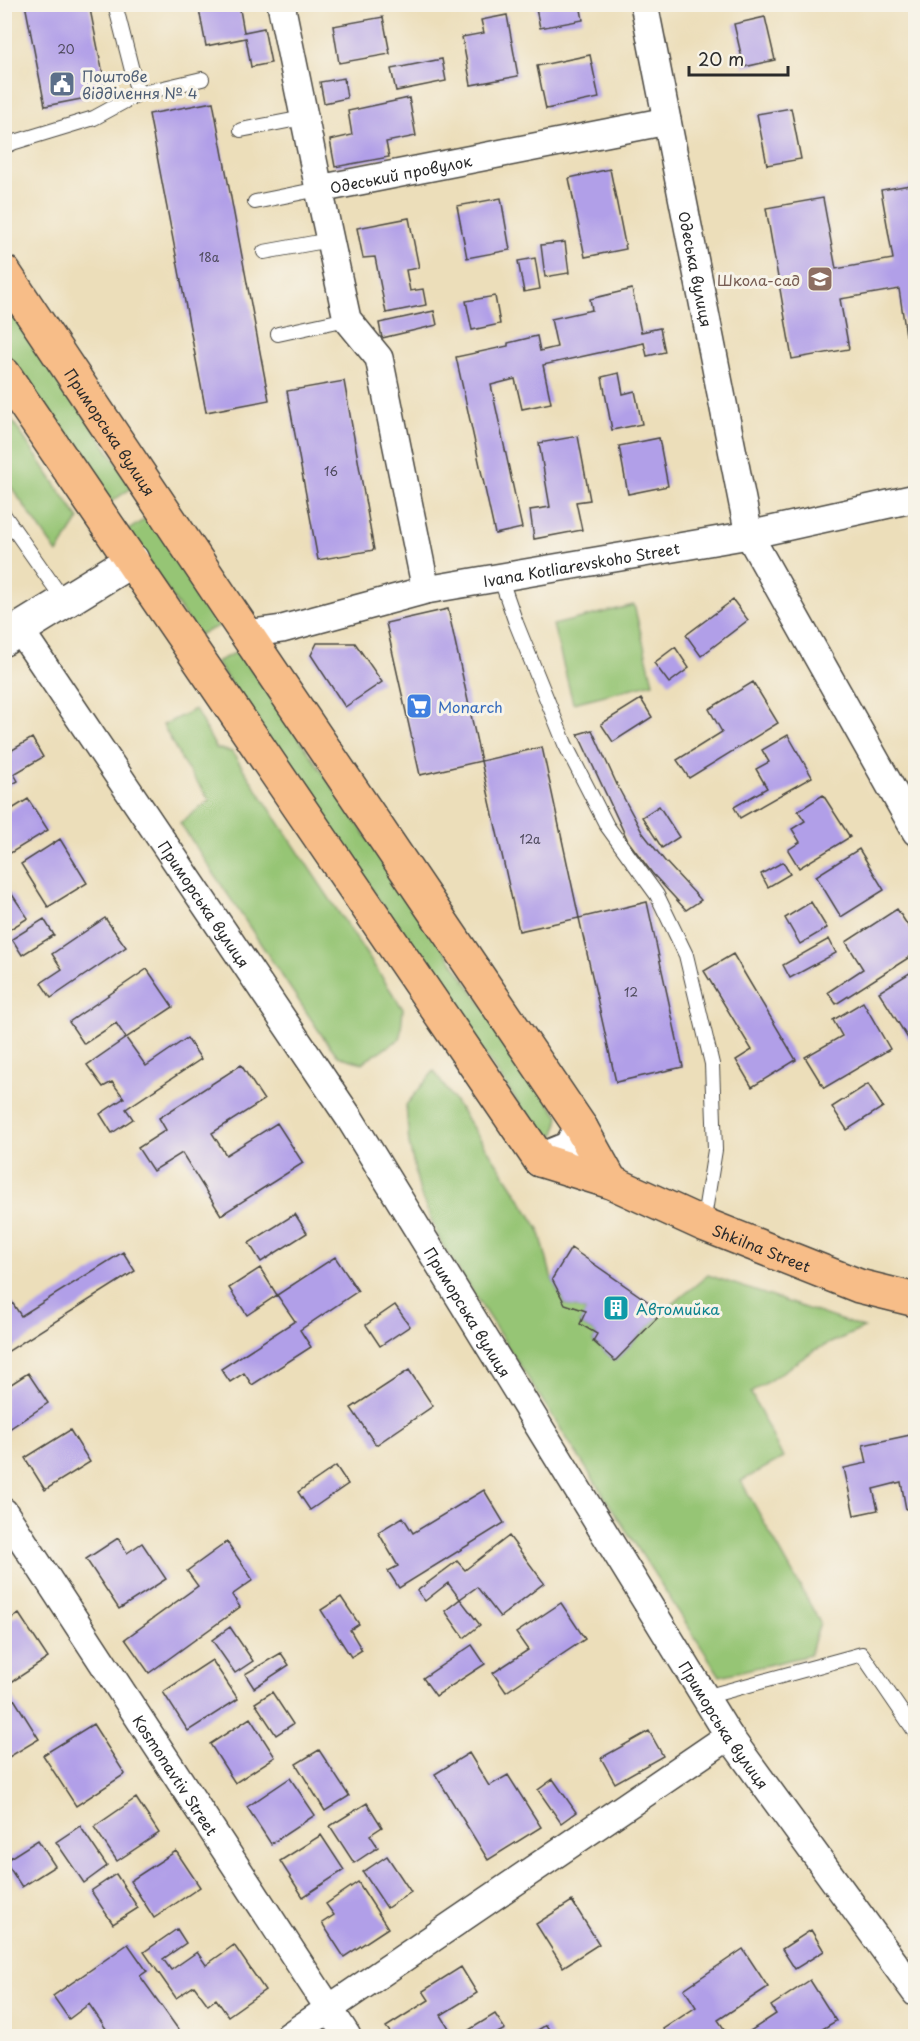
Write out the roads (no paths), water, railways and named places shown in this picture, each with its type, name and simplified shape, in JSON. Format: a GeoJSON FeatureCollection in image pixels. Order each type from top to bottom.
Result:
{"type":"FeatureCollection","features":[{"type":"Feature","properties":{"kind":"main road","name":"Приморська вулиця"},"geometry":{"type":"LineString","coordinates":[[4,272],[581,1128],[611,1182]]}},
{"type":"Feature","properties":{"kind":"main road"},"geometry":{"type":"LineString","coordinates":[[4,374],[540,1160]]}},
{"type":"Feature","properties":{"kind":"main road","name":"Shkilna Street"},"geometry":{"type":"LineString","coordinates":[[540,1160],[611,1182],[703,1224],[859,1286],[915,1299]]}},
{"type":"Feature","properties":{"kind":"street","name":"Одеський провулок"},"geometry":{"type":"LineString","coordinates":[[281,4],[319,189],[667,120]]}},
{"type":"Feature","properties":{"kind":"street","name":"Одеська вулиця"},"geometry":{"type":"LineString","coordinates":[[644,4],[750,535],[915,832]]}},
{"type":"Feature","properties":{"kind":"street"},"geometry":{"type":"LineString","coordinates":[[319,189],[347,319],[379,358],[426,590]]}},
{"type":"Feature","properties":{"kind":"street","name":"Ivana Kotliarevskoho Street"},"geometry":{"type":"LineString","coordinates":[[247,634],[282,629],[426,590],[750,535],[915,498]]}},
{"type":"Feature","properties":{"kind":"street"},"geometry":{"type":"LineString","coordinates":[[12,634],[132,560]]}},
{"type":"Feature","properties":{"kind":"street","name":"Приморська вулиця"},"geometry":{"type":"LineString","coordinates":[[12,634],[350,1119],[729,1736],[915,1993]]}},
{"type":"Feature","properties":{"kind":"street"},"geometry":{"type":"LineString","coordinates":[[540,1160],[570,1148],[581,1128]]}},
{"type":"Feature","properties":{"kind":"street","name":"Kosmonavtiv Street"},"geometry":{"type":"LineString","coordinates":[[4,1512],[347,2037]]}},
{"type":"Feature","properties":{"kind":"street"},"geometry":{"type":"LineString","coordinates":[[289,2037],[729,1736]]}},
{"type":"Feature","properties":{"kind":"lane"},"geometry":{"type":"LineString","coordinates":[[115,4],[138,94]]}},
{"type":"Feature","properties":{"kind":"lane"},"geometry":{"type":"LineString","coordinates":[[4,147],[94,118],[138,94],[202,79]]}},
{"type":"Feature","properties":{"kind":"lane"},"geometry":{"type":"LineString","coordinates":[[241,130],[303,118]]}},
{"type":"Feature","properties":{"kind":"lane"},"geometry":{"type":"LineString","coordinates":[[255,202],[319,189]]}},
{"type":"Feature","properties":{"kind":"lane"},"geometry":{"type":"LineString","coordinates":[[264,252],[330,240]]}},
{"type":"Feature","properties":{"kind":"lane"},"geometry":{"type":"LineString","coordinates":[[278,334],[347,319]]}},
{"type":"Feature","properties":{"kind":"lane"},"geometry":{"type":"LineString","coordinates":[[4,515],[65,602]]}},
{"type":"Feature","properties":{"kind":"lane"},"geometry":{"type":"LineString","coordinates":[[500,577],[565,744],[607,826],[657,895],[686,955],[712,1064],[715,1150],[703,1224]]}},
{"type":"Feature","properties":{"kind":"lane"},"geometry":{"type":"LineString","coordinates":[[705,1697],[862,1654],[915,1733]]}},
{"type":"Feature","properties":{"kind":"place","name":"Поштове відділення № 4"},"geometry":{"type":"Point","coordinates":[62,84]}},
{"type":"Feature","properties":{"kind":"place","name":"Школа-сад"},"geometry":{"type":"Point","coordinates":[820,279]}},
{"type":"Feature","properties":{"kind":"place","name":"Monarch"},"geometry":{"type":"Point","coordinates":[419,706]}},
{"type":"Feature","properties":{"kind":"place","name":"Автомийка"},"geometry":{"type":"Point","coordinates":[616,1308]}}]}
